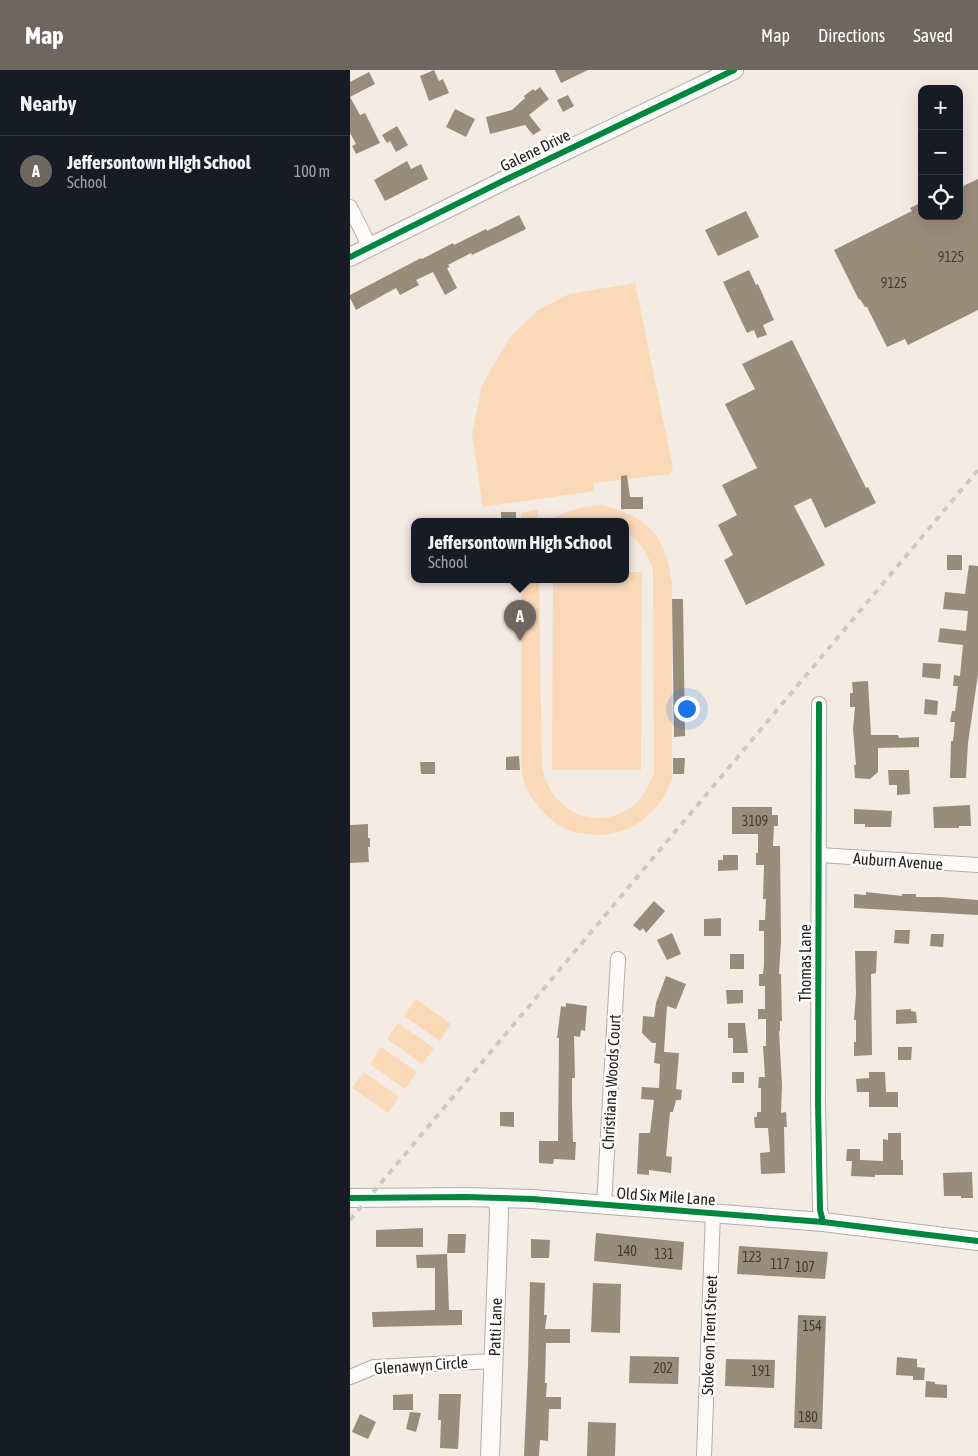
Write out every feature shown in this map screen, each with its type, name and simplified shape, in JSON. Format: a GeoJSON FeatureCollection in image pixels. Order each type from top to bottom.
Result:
{"type":"FeatureCollection","features":[{"type":"Feature","properties":{"kind":"street","name":"Galene Drive"},"geometry":{"type":"LineString","coordinates":[[350,257],[734,70]]}},
{"type":"Feature","properties":{"kind":"street"},"geometry":{"type":"LineString","coordinates":[[350,207],[370,247]]}},
{"type":"Feature","properties":{"kind":"street","name":"Thomas Lane"},"geometry":{"type":"LineString","coordinates":[[819,704],[818,1102],[820,1210],[823,1222]]}},
{"type":"Feature","properties":{"kind":"street","name":"Auburn Avenue"},"geometry":{"type":"LineString","coordinates":[[819,856],[978,865]]}},
{"type":"Feature","properties":{"kind":"street","name":"Christiana Woods Court"},"geometry":{"type":"LineString","coordinates":[[604,1205],[618,959]]}},
{"type":"Feature","properties":{"kind":"street","name":"Old Six Mile Lane"},"geometry":{"type":"LineString","coordinates":[[350,1198],[498,1198],[604,1205],[823,1222],[978,1241]]}},
{"type":"Feature","properties":{"kind":"street","name":"Patti Lane"},"geometry":{"type":"LineString","coordinates":[[490,1456],[498,1198]]}},
{"type":"Feature","properties":{"kind":"street","name":"Stoke on Trent Street"},"geometry":{"type":"LineString","coordinates":[[704,1456],[713,1213]]}},
{"type":"Feature","properties":{"kind":"street","name":"Glenawyn Circle"},"geometry":{"type":"LineString","coordinates":[[350,1377],[374,1367],[494,1361]]}},
{"type":"Feature","properties":{"kind":"shaded area"},"geometry":{"type":"Polygon","coordinates":[[[635,283],[673,468],[670,474],[593,483],[594,491],[483,507],[472,435],[482,385],[510,337],[538,310],[569,294],[635,283]]]}},
{"type":"Feature","properties":{"kind":"shaded area"},"geometry":{"type":"Polygon","coordinates":[[[603,505],[623,512],[648,527],[660,542],[668,560],[672,584],[672,779],[659,804],[639,823],[614,833],[600,835],[574,832],[558,825],[546,815],[528,792],[522,774],[521,583],[539,583],[542,767],[554,795],[563,805],[575,813],[601,818],[616,815],[635,805],[645,792],[654,773],[653,571],[649,558],[643,548],[629,534],[629,518],[556,518],[575,509],[603,505]]]}},
{"type":"Feature","properties":{"kind":"shaded area"},"geometry":{"type":"Polygon","coordinates":[[[538,509],[538,518],[521,518],[521,513],[538,509]]]}},
{"type":"Feature","properties":{"kind":"shaded area"},"geometry":{"type":"Polygon","coordinates":[[[629,572],[642,572],[641,770],[552,770],[553,583],[629,583],[629,572]]]}},
{"type":"Feature","properties":{"kind":"shaded area"},"geometry":{"type":"Polygon","coordinates":[[[416,999],[451,1024],[440,1041],[404,1016],[416,999]]]}},
{"type":"Feature","properties":{"kind":"shaded area"},"geometry":{"type":"Polygon","coordinates":[[[398,1023],[434,1048],[422,1064],[387,1039],[398,1023]]]}},
{"type":"Feature","properties":{"kind":"shaded area"},"geometry":{"type":"Polygon","coordinates":[[[381,1047],[417,1072],[405,1089],[370,1064],[381,1047]]]}},
{"type":"Feature","properties":{"kind":"shaded area"},"geometry":{"type":"Polygon","coordinates":[[[364,1072],[399,1097],[388,1113],[352,1088],[364,1072]]]}},
{"type":"Feature","properties":{"kind":"building"},"geometry":{"type":"Polygon","coordinates":[[[434,70],[439,81],[443,79],[449,93],[429,101],[420,76],[434,70]]]}},
{"type":"Feature","properties":{"kind":"building"},"geometry":{"type":"Polygon","coordinates":[[[555,70],[588,70],[561,83],[555,70]]]}},
{"type":"Feature","properties":{"kind":"building"},"geometry":{"type":"Polygon","coordinates":[[[369,72],[375,84],[350,97],[350,82],[369,72]]]}},
{"type":"Feature","properties":{"kind":"building"},"geometry":{"type":"Polygon","coordinates":[[[540,87],[549,99],[529,115],[541,130],[533,135],[525,125],[490,134],[486,117],[512,110],[525,98],[524,96],[533,89],[535,91],[540,87]]]}},
{"type":"Feature","properties":{"kind":"building"},"geometry":{"type":"Polygon","coordinates":[[[568,95],[574,106],[563,112],[557,100],[568,95]]]}},
{"type":"Feature","properties":{"kind":"building"},"geometry":{"type":"Polygon","coordinates":[[[350,97],[360,115],[365,113],[380,143],[356,154],[352,146],[356,144],[350,133],[350,97]]]}},
{"type":"Feature","properties":{"kind":"building"},"geometry":{"type":"Polygon","coordinates":[[[455,109],[475,119],[466,137],[446,127],[455,109]]]}},
{"type":"Feature","properties":{"kind":"building"},"geometry":{"type":"Polygon","coordinates":[[[397,126],[408,145],[396,152],[390,141],[387,143],[382,135],[397,126]]]}},
{"type":"Feature","properties":{"kind":"building"},"geometry":{"type":"Polygon","coordinates":[[[407,161],[411,169],[421,164],[428,179],[385,201],[374,180],[407,161]]]}},
{"type":"Feature","properties":{"kind":"building"},"geometry":{"type":"Polygon","coordinates":[[[978,179],[978,310],[908,345],[905,339],[887,347],[867,307],[859,300],[834,250],[912,211],[910,208],[918,204],[918,220],[963,220],[963,186],[978,179]]]}},
{"type":"Feature","properties":{"kind":"building"},"geometry":{"type":"Polygon","coordinates":[[[746,211],[759,237],[718,256],[705,230],[746,211]]]}},
{"type":"Feature","properties":{"kind":"building"},"geometry":{"type":"Polygon","coordinates":[[[519,215],[526,229],[448,265],[450,267],[447,268],[457,288],[445,295],[433,272],[416,280],[419,285],[400,295],[396,288],[356,310],[350,295],[421,258],[453,243],[454,245],[486,229],[487,231],[519,215]]]}},
{"type":"Feature","properties":{"kind":"building"},"geometry":{"type":"Polygon","coordinates":[[[749,270],[756,285],[758,284],[774,320],[763,325],[767,335],[757,338],[754,330],[747,333],[723,282],[749,270]]]}},
{"type":"Feature","properties":{"kind":"building"},"geometry":{"type":"Polygon","coordinates":[[[792,340],[866,488],[868,487],[876,503],[825,528],[811,498],[794,506],[825,565],[746,605],[724,560],[733,555],[718,525],[737,515],[722,485],[757,468],[725,404],[755,389],[742,364],[792,340]]]}},
{"type":"Feature","properties":{"kind":"building"},"geometry":{"type":"Polygon","coordinates":[[[627,475],[630,497],[643,497],[643,509],[621,509],[621,476],[627,475]]]}},
{"type":"Feature","properties":{"kind":"building"},"geometry":{"type":"Polygon","coordinates":[[[501,512],[516,512],[516,518],[501,518],[501,512]]]}},
{"type":"Feature","properties":{"kind":"building"},"geometry":{"type":"Polygon","coordinates":[[[947,555],[962,555],[962,570],[947,570],[947,555]]]}},
{"type":"Feature","properties":{"kind":"building"},"geometry":{"type":"Polygon","coordinates":[[[969,565],[978,566],[978,674],[968,743],[966,778],[950,778],[951,741],[953,741],[955,722],[950,722],[952,711],[955,711],[958,686],[953,686],[954,675],[960,676],[963,645],[938,642],[940,628],[966,631],[968,611],[943,609],[945,592],[965,594],[969,565]]]}},
{"type":"Feature","properties":{"kind":"building"},"geometry":{"type":"Polygon","coordinates":[[[672,599],[683,599],[685,736],[674,737],[672,599]]]}},
{"type":"Feature","properties":{"kind":"building"},"geometry":{"type":"Polygon","coordinates":[[[923,663],[941,664],[940,679],[922,677],[923,663]]]}},
{"type":"Feature","properties":{"kind":"building"},"geometry":{"type":"Polygon","coordinates":[[[868,681],[871,735],[898,735],[899,738],[919,737],[919,747],[878,748],[878,772],[870,779],[855,778],[854,765],[856,765],[853,729],[855,707],[850,707],[850,693],[853,693],[852,682],[868,681]]]}},
{"type":"Feature","properties":{"kind":"building"},"geometry":{"type":"Polygon","coordinates":[[[925,699],[938,701],[937,715],[924,714],[925,699]]]}},
{"type":"Feature","properties":{"kind":"building"},"geometry":{"type":"Polygon","coordinates":[[[519,756],[520,770],[506,770],[506,757],[519,756]]]}},
{"type":"Feature","properties":{"kind":"building"},"geometry":{"type":"Polygon","coordinates":[[[673,758],[685,758],[684,774],[673,774],[673,758]]]}},
{"type":"Feature","properties":{"kind":"building"},"geometry":{"type":"Polygon","coordinates":[[[420,762],[435,762],[435,774],[421,774],[420,762]]]}},
{"type":"Feature","properties":{"kind":"building"},"geometry":{"type":"Polygon","coordinates":[[[888,770],[909,770],[910,794],[897,795],[897,785],[889,785],[888,770]]]}},
{"type":"Feature","properties":{"kind":"building"},"geometry":{"type":"Polygon","coordinates":[[[970,805],[971,826],[934,828],[933,807],[970,805]]]}},
{"type":"Feature","properties":{"kind":"building"},"geometry":{"type":"Polygon","coordinates":[[[732,807],[772,807],[772,815],[778,815],[778,826],[774,826],[773,846],[780,846],[781,941],[779,974],[781,974],[782,1021],[780,1021],[779,1031],[782,1085],[781,1113],[786,1112],[787,1127],[784,1127],[785,1173],[761,1174],[760,1153],[770,1152],[768,1128],[755,1128],[754,1117],[757,1117],[757,1112],[761,1112],[761,1088],[758,1088],[759,1077],[765,1077],[763,1046],[766,1046],[766,1019],[758,1019],[758,1009],[765,1009],[765,986],[759,986],[759,974],[763,974],[764,964],[764,931],[759,931],[759,920],[765,920],[766,899],[763,899],[764,865],[756,865],[758,834],[732,834],[732,807]]]}},
{"type":"Feature","properties":{"kind":"building"},"geometry":{"type":"Polygon","coordinates":[[[854,809],[892,811],[891,827],[865,827],[865,824],[854,824],[854,809]]]}},
{"type":"Feature","properties":{"kind":"building"},"geometry":{"type":"Polygon","coordinates":[[[368,824],[368,838],[370,838],[370,847],[368,847],[369,862],[350,863],[350,825],[368,824]]]}},
{"type":"Feature","properties":{"kind":"building"},"geometry":{"type":"Polygon","coordinates":[[[723,855],[738,855],[738,870],[718,871],[718,860],[723,860],[723,855]]]}},
{"type":"Feature","properties":{"kind":"building"},"geometry":{"type":"Polygon","coordinates":[[[866,892],[902,896],[902,894],[916,894],[916,897],[978,900],[978,915],[854,908],[854,894],[866,895],[866,892]]]}},
{"type":"Feature","properties":{"kind":"building"},"geometry":{"type":"Polygon","coordinates":[[[654,901],[665,911],[646,933],[643,928],[640,931],[633,925],[654,901]]]}},
{"type":"Feature","properties":{"kind":"building"},"geometry":{"type":"Polygon","coordinates":[[[721,918],[721,936],[704,936],[704,919],[721,918]]]}},
{"type":"Feature","properties":{"kind":"building"},"geometry":{"type":"Polygon","coordinates":[[[895,930],[910,930],[909,944],[894,943],[895,930]]]}},
{"type":"Feature","properties":{"kind":"building"},"geometry":{"type":"Polygon","coordinates":[[[672,933],[681,954],[667,960],[657,940],[672,933]]]}},
{"type":"Feature","properties":{"kind":"building"},"geometry":{"type":"Polygon","coordinates":[[[931,934],[944,934],[943,947],[930,946],[931,934]]]}},
{"type":"Feature","properties":{"kind":"building"},"geometry":{"type":"Polygon","coordinates":[[[855,951],[877,951],[876,973],[871,974],[872,1055],[854,1056],[854,1042],[856,1042],[856,1020],[854,1020],[856,994],[855,951]]]}},
{"type":"Feature","properties":{"kind":"building"},"geometry":{"type":"Polygon","coordinates":[[[730,954],[744,954],[744,969],[730,969],[730,954]]]}},
{"type":"Feature","properties":{"kind":"building"},"geometry":{"type":"Polygon","coordinates":[[[666,976],[686,984],[676,1009],[667,1006],[664,1052],[679,1053],[676,1089],[682,1090],[681,1100],[676,1100],[673,1112],[670,1112],[666,1156],[672,1157],[671,1173],[649,1170],[649,1175],[637,1174],[639,1133],[650,1133],[654,1100],[641,1099],[642,1087],[659,1088],[660,1064],[654,1063],[656,1043],[652,1043],[642,1033],[643,1016],[654,1017],[656,1003],[666,976]]]}},
{"type":"Feature","properties":{"kind":"building"},"geometry":{"type":"Polygon","coordinates":[[[726,990],[743,990],[743,1003],[727,1004],[726,990]]]}},
{"type":"Feature","properties":{"kind":"building"},"geometry":{"type":"Polygon","coordinates":[[[566,1003],[587,1006],[585,1031],[581,1030],[580,1037],[574,1036],[575,1078],[572,1078],[572,1101],[573,1142],[576,1142],[575,1160],[554,1159],[553,1164],[539,1163],[539,1141],[558,1141],[559,1038],[557,1038],[561,1006],[566,1007],[566,1003]]]}},
{"type":"Feature","properties":{"kind":"building"},"geometry":{"type":"Polygon","coordinates":[[[911,1009],[911,1011],[916,1012],[917,1023],[896,1024],[896,1010],[911,1009]]]}},
{"type":"Feature","properties":{"kind":"building"},"geometry":{"type":"Polygon","coordinates":[[[728,1023],[745,1023],[748,1053],[733,1053],[733,1038],[728,1038],[728,1023]]]}},
{"type":"Feature","properties":{"kind":"building"},"geometry":{"type":"Polygon","coordinates":[[[898,1047],[912,1047],[911,1060],[898,1060],[898,1047]]]}},
{"type":"Feature","properties":{"kind":"building"},"geometry":{"type":"Polygon","coordinates":[[[732,1072],[744,1072],[744,1083],[732,1083],[732,1072]]]}},
{"type":"Feature","properties":{"kind":"building"},"geometry":{"type":"Polygon","coordinates":[[[869,1072],[885,1072],[886,1092],[898,1092],[898,1107],[869,1107],[869,1092],[857,1092],[856,1079],[869,1078],[869,1072]]]}},
{"type":"Feature","properties":{"kind":"building"},"geometry":{"type":"Polygon","coordinates":[[[500,1112],[514,1112],[514,1127],[500,1126],[500,1112]]]}},
{"type":"Feature","properties":{"kind":"building"},"geometry":{"type":"Polygon","coordinates":[[[888,1133],[901,1133],[903,1175],[851,1176],[852,1161],[846,1161],[847,1149],[860,1149],[860,1160],[883,1161],[883,1139],[888,1140],[888,1133]]]}},
{"type":"Feature","properties":{"kind":"building"},"geometry":{"type":"Polygon","coordinates":[[[972,1172],[973,1198],[944,1196],[943,1173],[972,1172]]]}},
{"type":"Feature","properties":{"kind":"building"},"geometry":{"type":"Polygon","coordinates":[[[423,1228],[423,1247],[376,1247],[376,1230],[423,1228]]]}},
{"type":"Feature","properties":{"kind":"building"},"geometry":{"type":"Polygon","coordinates":[[[596,1233],[684,1242],[682,1270],[594,1261],[596,1233]]]}},
{"type":"Feature","properties":{"kind":"building"},"geometry":{"type":"Polygon","coordinates":[[[448,1234],[466,1234],[465,1253],[447,1253],[448,1234]]]}},
{"type":"Feature","properties":{"kind":"building"},"geometry":{"type":"Polygon","coordinates":[[[531,1239],[550,1240],[549,1258],[531,1258],[531,1239]]]}},
{"type":"Feature","properties":{"kind":"building"},"geometry":{"type":"Polygon","coordinates":[[[739,1246],[828,1252],[825,1279],[737,1274],[739,1246]]]}},
{"type":"Feature","properties":{"kind":"building"},"geometry":{"type":"Polygon","coordinates":[[[447,1254],[449,1310],[462,1310],[462,1325],[373,1327],[372,1312],[435,1310],[435,1268],[417,1268],[416,1255],[447,1254]]]}},
{"type":"Feature","properties":{"kind":"building"},"geometry":{"type":"Polygon","coordinates":[[[530,1282],[545,1283],[544,1315],[547,1315],[545,1329],[570,1329],[570,1343],[546,1343],[546,1397],[561,1397],[561,1409],[549,1409],[548,1441],[540,1440],[539,1456],[524,1456],[530,1282]]]}},
{"type":"Feature","properties":{"kind":"building"},"geometry":{"type":"Polygon","coordinates":[[[593,1283],[621,1284],[620,1333],[591,1332],[593,1283]]]}},
{"type":"Feature","properties":{"kind":"building"},"geometry":{"type":"Polygon","coordinates":[[[798,1315],[826,1316],[822,1429],[794,1428],[798,1315]]]}},
{"type":"Feature","properties":{"kind":"building"},"geometry":{"type":"Polygon","coordinates":[[[630,1356],[679,1357],[678,1384],[629,1383],[630,1356]]]}},
{"type":"Feature","properties":{"kind":"building"},"geometry":{"type":"Polygon","coordinates":[[[897,1357],[917,1359],[917,1367],[925,1368],[924,1380],[913,1380],[913,1376],[896,1375],[897,1357]]]}},
{"type":"Feature","properties":{"kind":"building"},"geometry":{"type":"Polygon","coordinates":[[[726,1359],[775,1360],[774,1388],[725,1386],[726,1359]]]}},
{"type":"Feature","properties":{"kind":"building"},"geometry":{"type":"Polygon","coordinates":[[[926,1381],[947,1385],[947,1398],[925,1397],[926,1381]]]}},
{"type":"Feature","properties":{"kind":"building"},"geometry":{"type":"Polygon","coordinates":[[[413,1394],[413,1410],[393,1410],[393,1395],[413,1394]]]}},
{"type":"Feature","properties":{"kind":"building"},"geometry":{"type":"Polygon","coordinates":[[[439,1394],[461,1394],[458,1449],[440,1448],[441,1420],[438,1420],[439,1394]]]}},
{"type":"Feature","properties":{"kind":"building"},"geometry":{"type":"Polygon","coordinates":[[[410,1412],[421,1413],[416,1432],[406,1429],[410,1412]]]}},
{"type":"Feature","properties":{"kind":"building"},"geometry":{"type":"Polygon","coordinates":[[[360,1414],[376,1422],[368,1439],[352,1432],[360,1414]]]}},
{"type":"Feature","properties":{"kind":"building"},"geometry":{"type":"Polygon","coordinates":[[[588,1422],[616,1423],[615,1456],[587,1456],[588,1422]]]}},
{"type":"Feature","properties":{"kind":"railway"},"geometry":{"type":"LineString","coordinates":[[350,1220],[978,470]]}},
{"type":"Feature","properties":{"kind":"cycle path"},"geometry":{"type":"LineString","coordinates":[[350,257],[734,70]]}},
{"type":"Feature","properties":{"kind":"cycle path"},"geometry":{"type":"LineString","coordinates":[[819,704],[818,1102],[820,1210],[823,1222]]}},
{"type":"Feature","properties":{"kind":"cycle path"},"geometry":{"type":"LineString","coordinates":[[350,1198],[466,1197],[532,1199],[823,1222],[978,1241]]}},
{"type":"Feature","properties":{"kind":"place","name":"Jeffersontown High School"},"geometry":{"type":"Point","coordinates":[520,641]}}]}
